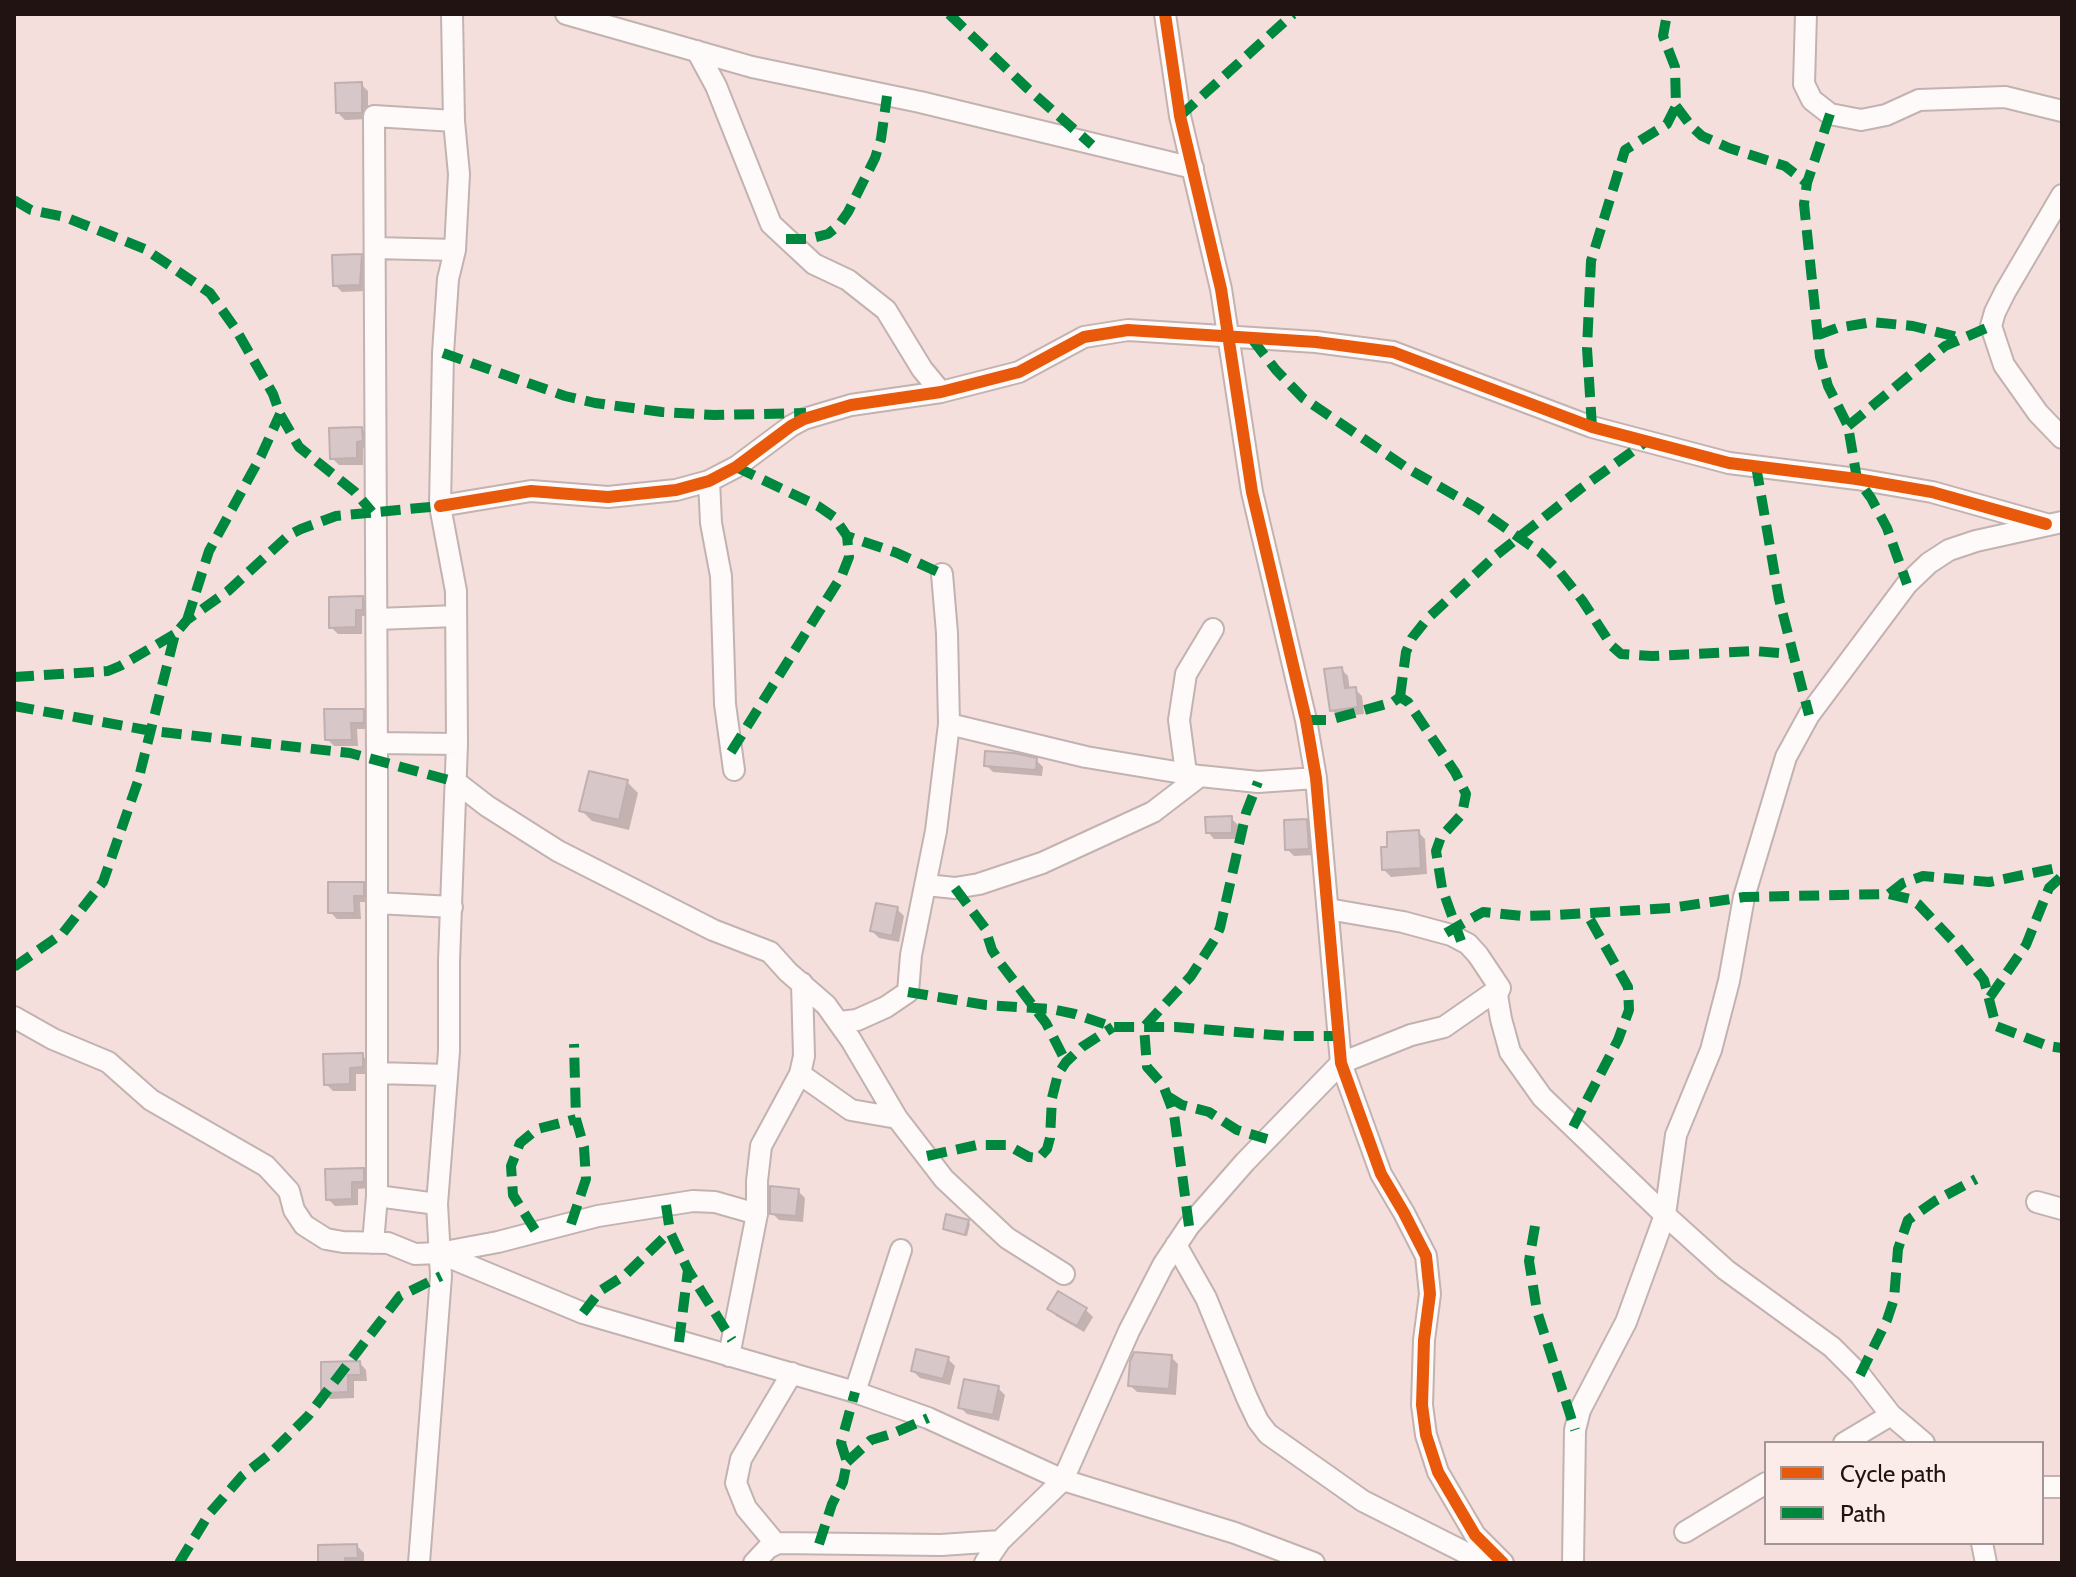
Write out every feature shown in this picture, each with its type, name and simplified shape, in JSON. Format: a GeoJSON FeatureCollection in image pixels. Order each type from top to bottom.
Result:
{"type":"FeatureCollection","features":[{"type":"Feature","properties":{"kind":"street"},"geometry":{"type":"LineString","coordinates":[[419,1563],[441,1276],[437,1204],[447,1075],[457,744],[455,578],[440,506],[448,279],[455,250],[459,174],[454,121],[452,14]]}},
{"type":"Feature","properties":{"kind":"street"},"geometry":{"type":"LineString","coordinates":[[566,14],[763,70],[933,105],[1193,168]]}},
{"type":"Feature","properties":{"kind":"street"},"geometry":{"type":"LineString","coordinates":[[1165,14],[1180,116],[1221,289],[1252,492],[1306,720],[1316,778],[1341,1063],[1381,1174],[1426,1256],[1430,1294],[1424,1340],[1422,1405],[1426,1435],[1438,1472],[1475,1535],[1503,1563]]}},
{"type":"Feature","properties":{"kind":"street"},"geometry":{"type":"LineString","coordinates":[[1806,14],[1804,84],[1815,104],[1830,114],[1861,120],[1886,115],[1919,100],[2005,97],[2062,111]]}},
{"type":"Feature","properties":{"kind":"street"},"geometry":{"type":"LineString","coordinates":[[697,51],[716,86],[771,224],[814,264],[848,280],[886,310],[922,369],[941,392]]}},
{"type":"Feature","properties":{"kind":"street"},"geometry":{"type":"LineString","coordinates":[[373,1243],[377,1196],[374,116],[454,121]]}},
{"type":"Feature","properties":{"kind":"street"},"geometry":{"type":"LineString","coordinates":[[2062,195],[2005,292],[1991,326],[2004,365],[2038,413],[2062,438]]}},
{"type":"Feature","properties":{"kind":"street"},"geometry":{"type":"LineString","coordinates":[[375,248],[455,250]]}},
{"type":"Feature","properties":{"kind":"street"},"geometry":{"type":"LineString","coordinates":[[440,506],[531,491],[608,497],[676,490],[709,481],[736,467],[804,419],[851,405],[941,392],[1019,372],[1084,337],[1105,332],[1162,331],[1347,345],[1393,352],[1592,427],[1729,463],[1932,492],[2054,523]]}},
{"type":"Feature","properties":{"kind":"street"},"geometry":{"type":"LineString","coordinates":[[709,481],[711,523],[721,576],[725,704],[734,770]]}},
{"type":"Feature","properties":{"kind":"street"},"geometry":{"type":"LineString","coordinates":[[1573,1563],[1575,1430],[1580,1410],[1626,1322],[1665,1215],[1676,1135],[1711,1050],[1729,981],[1744,897],[1786,757],[1809,715],[1907,584],[1929,563],[1949,550],[1976,541],[2054,523]]}},
{"type":"Feature","properties":{"kind":"street"},"geometry":{"type":"LineString","coordinates":[[839,1022],[857,1020],[886,1007],[908,992],[911,955],[937,820],[949,724],[942,574]]}},
{"type":"Feature","properties":{"kind":"street"},"geometry":{"type":"LineString","coordinates":[[377,619],[456,616]]}},
{"type":"Feature","properties":{"kind":"street"},"geometry":{"type":"LineString","coordinates":[[1193,774],[1179,720],[1186,674],[1213,629]]}},
{"type":"Feature","properties":{"kind":"street"},"geometry":{"type":"LineString","coordinates":[[949,724],[1086,757],[1193,774],[1258,782],[1316,778]]}},
{"type":"Feature","properties":{"kind":"street"},"geometry":{"type":"LineString","coordinates":[[377,743],[457,744]]}},
{"type":"Feature","properties":{"kind":"street"},"geometry":{"type":"LineString","coordinates":[[926,885],[955,888],[1029,869],[1137,820],[1193,774]]}},
{"type":"Feature","properties":{"kind":"street"},"geometry":{"type":"LineString","coordinates":[[456,782],[487,806],[558,851],[713,930],[770,952],[826,1005],[897,1118],[944,1179],[1007,1238],[1064,1274]]}},
{"type":"Feature","properties":{"kind":"street"},"geometry":{"type":"LineString","coordinates":[[377,903],[452,907]]}},
{"type":"Feature","properties":{"kind":"street"},"geometry":{"type":"LineString","coordinates":[[1328,909],[1377,916],[1451,935],[1468,944],[1500,988]]}},
{"type":"Feature","properties":{"kind":"street"},"geometry":{"type":"LineString","coordinates":[[729,1356],[757,1214],[761,1146],[800,1074],[804,1056],[802,983]]}},
{"type":"Feature","properties":{"kind":"street"},"geometry":{"type":"LineString","coordinates":[[1500,988],[1497,995],[1506,1040],[1525,1076],[1542,1097],[1726,1270],[1832,1347],[1860,1375],[1891,1415],[1922,1441]]}},
{"type":"Feature","properties":{"kind":"street"},"geometry":{"type":"LineString","coordinates":[[985,1563],[1000,1541],[1063,1480],[1129,1331],[1176,1245],[1245,1162],[1341,1063],[1411,1035],[1444,1027],[1500,988]]}},
{"type":"Feature","properties":{"kind":"street"},"geometry":{"type":"LineString","coordinates":[[14,1017],[53,1039],[108,1062],[151,1100],[266,1166],[289,1191],[294,1210],[304,1225],[326,1239],[388,1243],[415,1254],[439,1253],[498,1242],[598,1216],[693,1201],[715,1202],[757,1214]]}},
{"type":"Feature","properties":{"kind":"street"},"geometry":{"type":"LineString","coordinates":[[377,1073],[447,1075]]}},
{"type":"Feature","properties":{"kind":"street"},"geometry":{"type":"LineString","coordinates":[[800,1074],[851,1110],[897,1118]]}},
{"type":"Feature","properties":{"kind":"street"},"geometry":{"type":"LineString","coordinates":[[377,1196],[437,1204]]}},
{"type":"Feature","properties":{"kind":"street"},"geometry":{"type":"LineString","coordinates":[[2037,1202],[2062,1209]]}},
{"type":"Feature","properties":{"kind":"street"},"geometry":{"type":"LineString","coordinates":[[1176,1245],[1206,1298],[1247,1398],[1268,1434],[1363,1501],[1486,1563]]}},
{"type":"Feature","properties":{"kind":"street"},"geometry":{"type":"LineString","coordinates":[[855,1392],[901,1250]]}},
{"type":"Feature","properties":{"kind":"street"},"geometry":{"type":"LineString","coordinates":[[439,1253],[583,1313],[855,1392],[928,1418],[1063,1480],[1235,1533],[1314,1563]]}},
{"type":"Feature","properties":{"kind":"street"},"geometry":{"type":"LineString","coordinates":[[776,1544],[746,1508],[736,1483],[741,1459],[792,1373]]}},
{"type":"Feature","properties":{"kind":"street"},"geometry":{"type":"LineString","coordinates":[[1847,1441],[1891,1415]]}},
{"type":"Feature","properties":{"kind":"street"},"geometry":{"type":"LineString","coordinates":[[1685,1532],[1764,1484]]}},
{"type":"Feature","properties":{"kind":"street"},"geometry":{"type":"LineString","coordinates":[[754,1563],[763,1552],[776,1544],[941,1545],[1000,1541]]}},
{"type":"Feature","properties":{"kind":"building"},"geometry":{"type":"Polygon","coordinates":[[[362,82],[362,113],[336,113],[335,83],[362,82]]]}},
{"type":"Feature","properties":{"kind":"building"},"geometry":{"type":"Polygon","coordinates":[[[362,254],[360,285],[333,286],[332,255],[362,254]]]}},
{"type":"Feature","properties":{"kind":"building"},"geometry":{"type":"Polygon","coordinates":[[[362,427],[363,441],[357,442],[357,458],[330,459],[329,428],[362,427]]]}},
{"type":"Feature","properties":{"kind":"building"},"geometry":{"type":"Polygon","coordinates":[[[363,596],[363,610],[356,610],[356,627],[329,628],[329,597],[363,596]]]}},
{"type":"Feature","properties":{"kind":"building"},"geometry":{"type":"Polygon","coordinates":[[[1342,667],[1345,688],[1356,687],[1358,707],[1330,711],[1324,669],[1342,667]]]}},
{"type":"Feature","properties":{"kind":"building"},"geometry":{"type":"Polygon","coordinates":[[[324,709],[364,709],[364,723],[351,723],[352,740],[325,740],[324,709]]]}},
{"type":"Feature","properties":{"kind":"building"},"geometry":{"type":"Polygon","coordinates":[[[985,751],[1037,758],[1036,770],[984,766],[985,751]]]}},
{"type":"Feature","properties":{"kind":"building"},"geometry":{"type":"Polygon","coordinates":[[[589,771],[628,780],[619,820],[579,811],[589,771]]]}},
{"type":"Feature","properties":{"kind":"building"},"geometry":{"type":"Polygon","coordinates":[[[1232,816],[1232,833],[1206,833],[1205,817],[1232,816]]]}},
{"type":"Feature","properties":{"kind":"building"},"geometry":{"type":"Polygon","coordinates":[[[1307,819],[1309,849],[1285,850],[1284,820],[1307,819]]]}},
{"type":"Feature","properties":{"kind":"building"},"geometry":{"type":"Polygon","coordinates":[[[1419,830],[1421,868],[1382,870],[1381,847],[1387,847],[1387,832],[1419,830]]]}},
{"type":"Feature","properties":{"kind":"building"},"geometry":{"type":"Polygon","coordinates":[[[328,882],[364,882],[364,896],[354,896],[355,913],[328,913],[328,882]]]}},
{"type":"Feature","properties":{"kind":"building"},"geometry":{"type":"Polygon","coordinates":[[[876,903],[898,907],[892,936],[870,931],[876,903]]]}},
{"type":"Feature","properties":{"kind":"building"},"geometry":{"type":"Polygon","coordinates":[[[363,1053],[363,1067],[350,1068],[350,1084],[324,1085],[323,1054],[363,1053]]]}},
{"type":"Feature","properties":{"kind":"building"},"geometry":{"type":"Polygon","coordinates":[[[364,1168],[364,1182],[352,1182],[352,1199],[326,1200],[325,1169],[364,1168]]]}},
{"type":"Feature","properties":{"kind":"building"},"geometry":{"type":"Polygon","coordinates":[[[770,1186],[799,1189],[796,1216],[770,1214],[770,1186]]]}},
{"type":"Feature","properties":{"kind":"building"},"geometry":{"type":"Polygon","coordinates":[[[946,1214],[969,1220],[965,1235],[943,1229],[946,1214]]]}},
{"type":"Feature","properties":{"kind":"building"},"geometry":{"type":"Polygon","coordinates":[[[1058,1291],[1087,1308],[1077,1326],[1047,1309],[1058,1291]]]}},
{"type":"Feature","properties":{"kind":"building"},"geometry":{"type":"Polygon","coordinates":[[[916,1349],[949,1357],[943,1379],[911,1371],[916,1349]]]}},
{"type":"Feature","properties":{"kind":"building"},"geometry":{"type":"Polygon","coordinates":[[[1134,1352],[1172,1355],[1169,1389],[1128,1386],[1134,1352]]]}},
{"type":"Feature","properties":{"kind":"building"},"geometry":{"type":"Polygon","coordinates":[[[360,1361],[361,1375],[348,1375],[348,1392],[321,1393],[321,1362],[360,1361]]]}},
{"type":"Feature","properties":{"kind":"building"},"geometry":{"type":"Polygon","coordinates":[[[964,1379],[999,1386],[993,1415],[958,1408],[964,1379]]]}},
{"type":"Feature","properties":{"kind":"building"},"geometry":{"type":"Polygon","coordinates":[[[357,1544],[358,1558],[345,1558],[345,1563],[318,1563],[318,1545],[357,1544]]]}},
{"type":"Feature","properties":{"kind":"marked path"},"geometry":{"type":"LineString","coordinates":[[949,14],[1092,145]]}},
{"type":"Feature","properties":{"kind":"marked path"},"geometry":{"type":"LineString","coordinates":[[1180,116],[1293,14]]}},
{"type":"Feature","properties":{"kind":"marked path"},"geometry":{"type":"LineString","coordinates":[[1592,427],[1587,348],[1591,261],[1625,150],[1667,124],[1676,106],[1675,67],[1663,36],[1667,14]]}},
{"type":"Feature","properties":{"kind":"marked path"},"geometry":{"type":"LineString","coordinates":[[786,239],[808,239],[828,234],[839,225],[875,158],[887,96]]}},
{"type":"Feature","properties":{"kind":"marked path"},"geometry":{"type":"LineString","coordinates":[[1676,106],[1702,136],[1785,166],[1807,183]]}},
{"type":"Feature","properties":{"kind":"marked path"},"geometry":{"type":"LineString","coordinates":[[1830,114],[1807,183],[1804,204],[1820,357],[1828,386],[1848,426],[1857,479],[1887,528],[1907,584]]}},
{"type":"Feature","properties":{"kind":"marked path"},"geometry":{"type":"LineString","coordinates":[[14,200],[31,210],[65,217],[145,249],[210,293],[235,328],[299,447],[355,492],[372,512]]}},
{"type":"Feature","properties":{"kind":"marked path"},"geometry":{"type":"LineString","coordinates":[[1818,335],[1872,322],[1913,326],[1961,338]]}},
{"type":"Feature","properties":{"kind":"marked path"},"geometry":{"type":"LineString","coordinates":[[1848,426],[1945,346],[1991,326]]}},
{"type":"Feature","properties":{"kind":"marked path"},"geometry":{"type":"LineString","coordinates":[[1252,339],[1303,398],[1407,468],[1477,508],[1541,553],[1582,600],[1612,646],[1621,654],[1652,656],[1754,651],[1793,654]]}},
{"type":"Feature","properties":{"kind":"marked path"},"geometry":{"type":"LineString","coordinates":[[443,353],[565,396],[595,403],[714,415],[806,413]]}},
{"type":"Feature","properties":{"kind":"marked path"},"geometry":{"type":"LineString","coordinates":[[187,620],[209,551],[261,456],[280,414]]}},
{"type":"Feature","properties":{"kind":"marked path"},"geometry":{"type":"LineString","coordinates":[[1400,697],[1406,652],[1412,638],[1427,619],[1495,556],[1648,440]]}},
{"type":"Feature","properties":{"kind":"marked path"},"geometry":{"type":"LineString","coordinates":[[1756,466],[1779,599],[1809,715]]}},
{"type":"Feature","properties":{"kind":"marked path"},"geometry":{"type":"LineString","coordinates":[[736,467],[818,506],[834,517],[847,536],[897,553],[942,574]]}},
{"type":"Feature","properties":{"kind":"marked path"},"geometry":{"type":"LineString","coordinates":[[14,967],[63,933],[103,882],[138,781],[175,634],[187,620],[228,591],[289,535],[301,529],[336,516],[440,506]]}},
{"type":"Feature","properties":{"kind":"marked path"},"geometry":{"type":"LineString","coordinates":[[731,752],[842,575],[849,557],[847,536]]}},
{"type":"Feature","properties":{"kind":"marked path"},"geometry":{"type":"LineString","coordinates":[[14,677],[108,671],[175,634]]}},
{"type":"Feature","properties":{"kind":"marked path"},"geometry":{"type":"LineString","coordinates":[[1306,720],[1329,720],[1393,702],[1400,697],[1408,702],[1455,772],[1466,794],[1462,814],[1441,837],[1436,851],[1442,888],[1461,941]]}},
{"type":"Feature","properties":{"kind":"marked path"},"geometry":{"type":"LineString","coordinates":[[14,706],[152,731],[350,753],[456,782]]}},
{"type":"Feature","properties":{"kind":"marked path"},"geometry":{"type":"LineString","coordinates":[[1189,1226],[1174,1114],[1163,1085],[1147,1067],[1144,1027],[1191,976],[1215,939],[1246,813],[1258,782]]}},
{"type":"Feature","properties":{"kind":"marked path"},"geometry":{"type":"LineString","coordinates":[[1889,894],[1903,883],[1923,876],[1989,882],[2062,867]]}},
{"type":"Feature","properties":{"kind":"marked path"},"geometry":{"type":"LineString","coordinates":[[1990,997],[2026,945],[2049,888],[2062,876]]}},
{"type":"Feature","properties":{"kind":"marked path"},"geometry":{"type":"LineString","coordinates":[[955,888],[985,928],[992,950],[1001,964],[1046,1023],[1066,1062]]}},
{"type":"Feature","properties":{"kind":"marked path"},"geometry":{"type":"LineString","coordinates":[[1446,933],[1483,912],[1522,916],[1557,915],[1671,908],[1744,897],[1889,894],[1918,904],[1953,941],[1984,980],[1996,1026],[2048,1046],[2062,1048]]}},
{"type":"Feature","properties":{"kind":"marked path"},"geometry":{"type":"LineString","coordinates":[[1573,1127],[1618,1040],[1629,1010],[1628,987],[1587,914]]}},
{"type":"Feature","properties":{"kind":"marked path"},"geometry":{"type":"LineString","coordinates":[[908,992],[986,1005],[1051,1009],[1113,1027],[1176,1027],[1286,1036],[1340,1036]]}},
{"type":"Feature","properties":{"kind":"marked path"},"geometry":{"type":"LineString","coordinates":[[927,1156],[977,1145],[1007,1145],[1029,1157],[1039,1158],[1047,1149],[1050,1138],[1052,1098],[1058,1074],[1082,1047],[1113,1027]]}},
{"type":"Feature","properties":{"kind":"marked path"},"geometry":{"type":"LineString","coordinates":[[571,1224],[586,1179],[584,1147],[576,1119],[574,1044]]}},
{"type":"Feature","properties":{"kind":"marked path"},"geometry":{"type":"LineString","coordinates":[[1169,1097],[1182,1105],[1209,1112],[1237,1130],[1267,1139]]}},
{"type":"Feature","properties":{"kind":"marked path"},"geometry":{"type":"LineString","coordinates":[[535,1230],[513,1195],[511,1166],[520,1143],[537,1129],[576,1119]]}},
{"type":"Feature","properties":{"kind":"marked path"},"geometry":{"type":"LineString","coordinates":[[1860,1375],[1894,1299],[1898,1249],[1908,1220],[1976,1179]]}},
{"type":"Feature","properties":{"kind":"marked path"},"geometry":{"type":"LineString","coordinates":[[666,1205],[670,1232],[688,1270],[732,1340]]}},
{"type":"Feature","properties":{"kind":"marked path"},"geometry":{"type":"LineString","coordinates":[[1535,1226],[1529,1261],[1537,1311],[1575,1430]]}},
{"type":"Feature","properties":{"kind":"marked path"},"geometry":{"type":"LineString","coordinates":[[583,1313],[600,1291],[625,1275],[670,1232]]}},
{"type":"Feature","properties":{"kind":"marked path"},"geometry":{"type":"LineString","coordinates":[[679,1342],[688,1270]]}},
{"type":"Feature","properties":{"kind":"marked path"},"geometry":{"type":"LineString","coordinates":[[179,1563],[209,1514],[242,1476],[270,1454],[308,1416],[400,1296],[441,1276]]}},
{"type":"Feature","properties":{"kind":"marked path"},"geometry":{"type":"LineString","coordinates":[[819,1544],[843,1482],[847,1462],[841,1443],[855,1392]]}},
{"type":"Feature","properties":{"kind":"marked path"},"geometry":{"type":"LineString","coordinates":[[847,1462],[871,1440],[928,1418]]}},
{"type":"Feature","properties":{"kind":"cycle path"},"geometry":{"type":"LineString","coordinates":[[1165,14],[1180,116],[1221,289],[1252,492],[1306,720],[1316,778],[1341,1063],[1381,1174],[1426,1256],[1430,1294],[1424,1340],[1422,1405],[1426,1435],[1438,1472],[1475,1535],[1503,1563]]}},
{"type":"Feature","properties":{"kind":"cycle path"},"geometry":{"type":"LineString","coordinates":[[440,506],[531,491],[608,497],[676,490],[709,481],[736,467],[804,419],[851,405],[941,392],[1019,372],[1084,337],[1128,330],[1316,342],[1393,352],[1592,427],[1729,463],[1932,492],[2046,524]]}}]}
